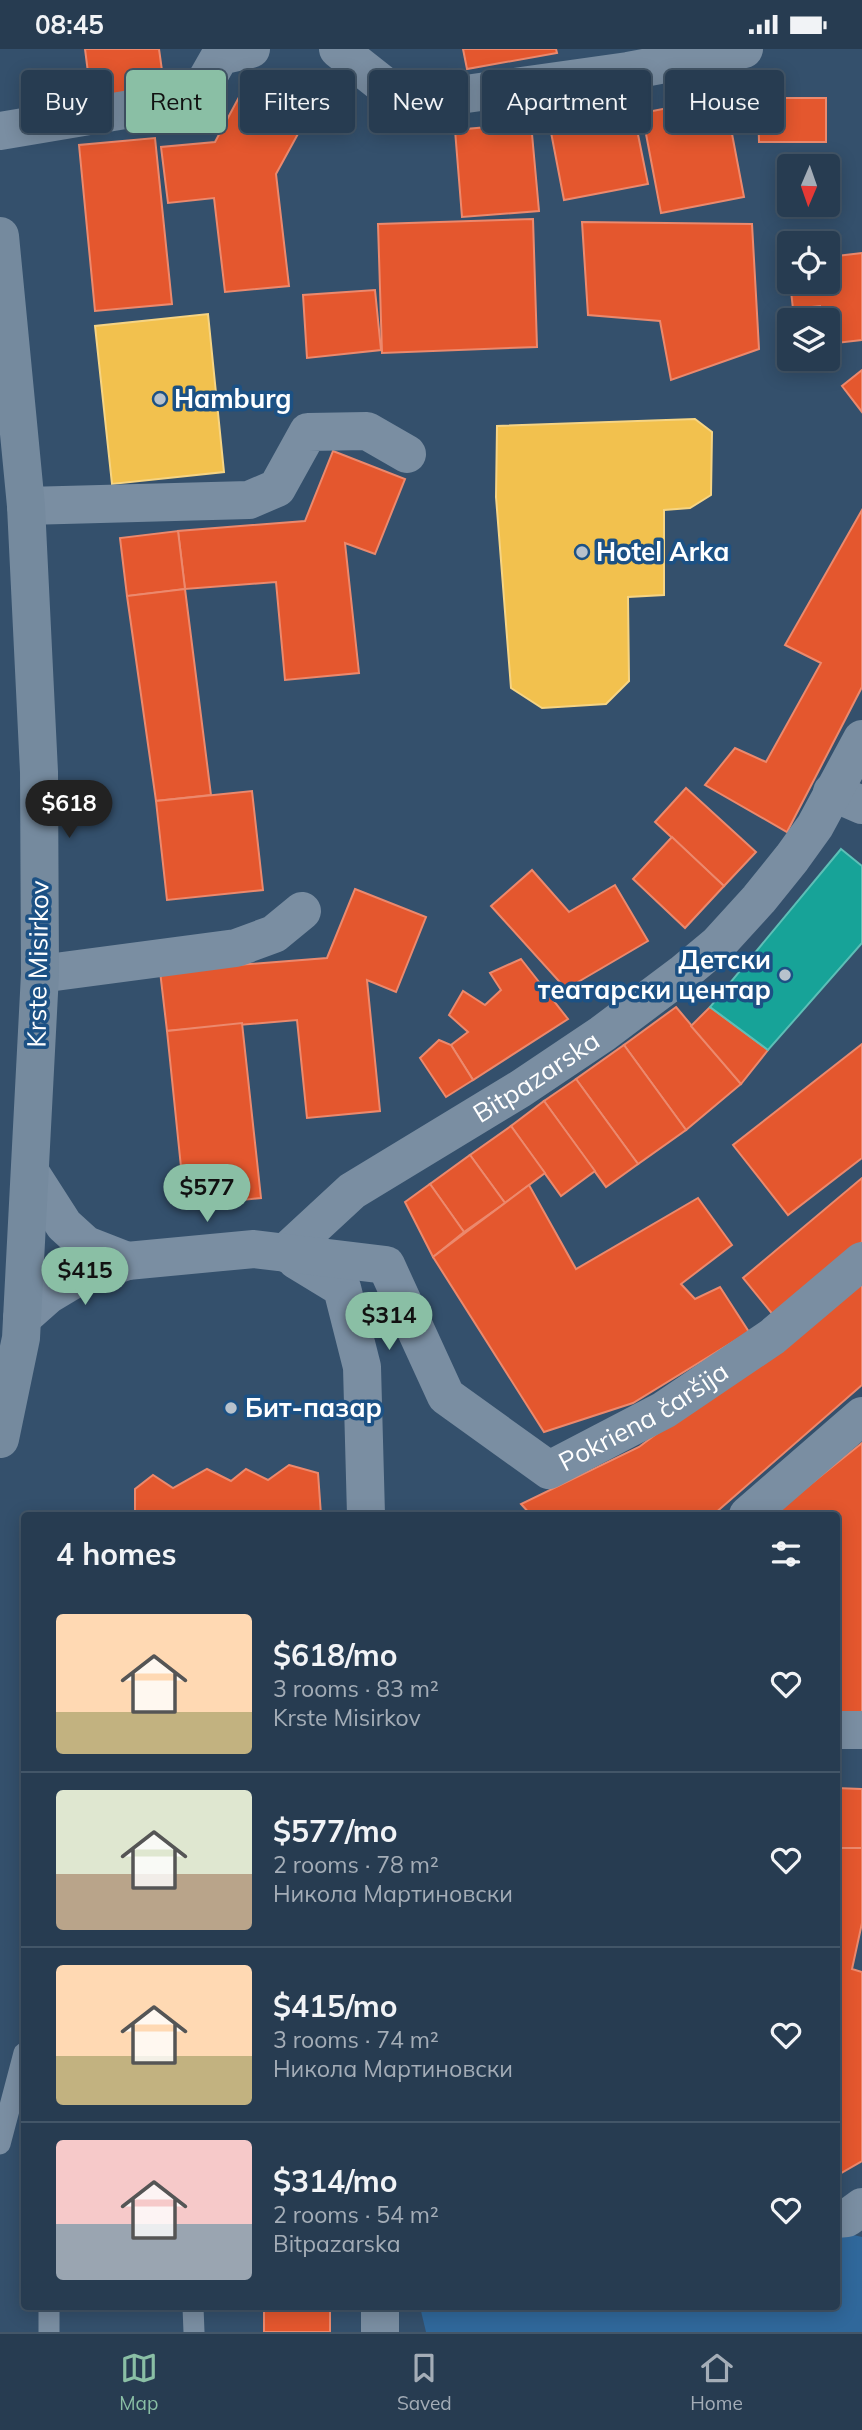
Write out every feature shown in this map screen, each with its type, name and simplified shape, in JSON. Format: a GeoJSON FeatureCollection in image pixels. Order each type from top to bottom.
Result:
{"type":"FeatureCollection","features":[{"type":"Feature","properties":{"kind":"street"},"geometry":{"type":"LineString","coordinates":[[0,131],[196,98],[220,56],[251,49]]}},
{"type":"Feature","properties":{"kind":"street"},"geometry":{"type":"LineString","coordinates":[[338,49],[386,87],[444,97],[628,71],[744,49]]}},
{"type":"Feature","properties":{"kind":"street","name":"Krste Misirkov"},"geometry":{"type":"LineString","coordinates":[[0,236],[26,506],[39,772],[40,974],[22,1318],[0,1440]]}},
{"type":"Feature","properties":{"kind":"street"},"geometry":{"type":"LineString","coordinates":[[26,506],[249,500],[277,488],[308,432],[367,431],[407,454]]}},
{"type":"Feature","properties":{"kind":"street","name":"Bitpazarska"},"geometry":{"type":"LineString","coordinates":[[285,1253],[352,1191],[520,1089],[602,1034],[718,944],[759,899],[815,826],[847,798],[862,739]]}},
{"type":"Feature","properties":{"kind":"street"},"geometry":{"type":"LineString","coordinates":[[40,974],[236,948],[274,934],[302,911]]}},
{"type":"Feature","properties":{"kind":"street"},"geometry":{"type":"LineString","coordinates":[[30,1172],[64,1225],[86,1245],[127,1261]]}},
{"type":"Feature","properties":{"kind":"street"},"geometry":{"type":"LineString","coordinates":[[22,1318],[48,1295],[73,1280],[127,1261],[254,1249],[285,1253],[342,1289],[362,1367],[366,1512]]}},
{"type":"Feature","properties":{"kind":"street","name":"Pokriena čaršija"},"geometry":{"type":"LineString","coordinates":[[285,1253],[386,1265],[446,1396],[549,1470],[675,1403],[772,1337],[862,1261]]}},
{"type":"Feature","properties":{"kind":"street"},"geometry":{"type":"LineString","coordinates":[[751,1512],[862,1416]]}},
{"type":"Feature","properties":{"kind":"street"},"geometry":{"type":"LineString","coordinates":[[840,1730],[862,1730]]}},
{"type":"Feature","properties":{"kind":"street"},"geometry":{"type":"LineString","coordinates":[[840,2219],[847,2218],[862,2207]]}},
{"type":"Feature","properties":{"kind":"street"},"geometry":{"type":"LineString","coordinates":[[380,2310],[380,2332]]}},
{"type":"Feature","properties":{"kind":"lane"},"geometry":{"type":"LineString","coordinates":[[0,2144],[21,2064]]}},
{"type":"Feature","properties":{"kind":"lane"},"geometry":{"type":"LineString","coordinates":[[48,2310],[49,2332]]}},
{"type":"Feature","properties":{"kind":"lane"},"geometry":{"type":"LineString","coordinates":[[193,2310],[194,2332]]}},
{"type":"Feature","properties":{"kind":"shaded area"},"geometry":{"type":"Polygon","coordinates":[[[840,2232],[862,2237],[862,2332],[426,2332],[421,2310],[840,2310],[840,2232]]]}},
{"type":"Feature","properties":{"kind":"building: Homes","name":"Hamburg"},"geometry":{"type":"Polygon","coordinates":[[[208,314],[224,472],[112,484],[95,326],[208,314]]]}},
{"type":"Feature","properties":{"kind":"building: Homes","name":"Hotel Arka"},"geometry":{"type":"Polygon","coordinates":[[[695,419],[712,432],[711,495],[690,508],[664,510],[664,595],[628,597],[629,681],[606,704],[542,708],[511,688],[496,497],[497,426],[695,419]]]}},
{"type":"Feature","properties":{"kind":"building: Shops"},"geometry":{"type":"Polygon","coordinates":[[[85,49],[159,49],[162,70],[126,70],[126,106],[112,109],[112,70],[88,70],[85,49]]]}},
{"type":"Feature","properties":{"kind":"building: Shops"},"geometry":{"type":"Polygon","coordinates":[[[463,49],[556,49],[557,53],[467,69],[463,49]]]}},
{"type":"Feature","properties":{"kind":"building: Shops"},"geometry":{"type":"Polygon","coordinates":[[[240,95],[240,133],[298,133],[276,174],[289,286],[225,292],[214,198],[168,203],[161,147],[215,142],[220,133],[226,133],[226,121],[240,95]]]}},
{"type":"Feature","properties":{"kind":"building: Shops"},"geometry":{"type":"Polygon","coordinates":[[[784,98],[826,98],[826,142],[759,142],[759,133],[784,133],[784,98]]]}},
{"type":"Feature","properties":{"kind":"building: Shops"},"geometry":{"type":"Polygon","coordinates":[[[665,109],[665,133],[732,133],[744,197],[661,213],[646,133],[651,133],[651,111],[665,109]]]}},
{"type":"Feature","properties":{"kind":"building: Shops"},"geometry":{"type":"Polygon","coordinates":[[[482,128],[482,133],[532,133],[539,211],[462,217],[455,133],[468,133],[468,129],[482,128]]]}},
{"type":"Feature","properties":{"kind":"building: Shops"},"geometry":{"type":"Polygon","coordinates":[[[551,133],[638,133],[648,184],[564,200],[551,133]]]}},
{"type":"Feature","properties":{"kind":"building: Shops"},"geometry":{"type":"Polygon","coordinates":[[[155,138],[172,304],[95,311],[79,145],[155,138]]]}},
{"type":"Feature","properties":{"kind":"building: Shops"},"geometry":{"type":"Polygon","coordinates":[[[533,219],[537,347],[382,353],[378,224],[533,219]]]}},
{"type":"Feature","properties":{"kind":"building: Shops"},"geometry":{"type":"Polygon","coordinates":[[[582,222],[752,224],[759,349],[671,380],[660,321],[588,315],[582,222]]]}},
{"type":"Feature","properties":{"kind":"building: Shops"},"geometry":{"type":"Polygon","coordinates":[[[862,253],[862,340],[840,343],[840,308],[793,308],[791,294],[840,294],[840,256],[862,253]]]}},
{"type":"Feature","properties":{"kind":"building: Shops"},"geometry":{"type":"Polygon","coordinates":[[[375,290],[381,350],[307,358],[303,295],[375,290]]]}},
{"type":"Feature","properties":{"kind":"building: Shops"},"geometry":{"type":"Polygon","coordinates":[[[862,370],[862,412],[842,386],[862,370]]]}},
{"type":"Feature","properties":{"kind":"building: Shops"},"geometry":{"type":"Polygon","coordinates":[[[333,451],[405,479],[375,554],[345,543],[359,673],[285,680],[276,582],[185,589],[178,531],[305,521],[333,451]]]}},
{"type":"Feature","properties":{"kind":"building: Shops"},"geometry":{"type":"Polygon","coordinates":[[[862,510],[862,687],[787,832],[705,785],[735,748],[766,762],[821,663],[785,645],[862,510]]]}},
{"type":"Feature","properties":{"kind":"building: Shops"},"geometry":{"type":"Polygon","coordinates":[[[178,531],[185,589],[127,596],[120,538],[178,531]]]}},
{"type":"Feature","properties":{"kind":"building: Shops"},"geometry":{"type":"Polygon","coordinates":[[[185,589],[211,795],[156,801],[127,596],[185,589]]]}},
{"type":"Feature","properties":{"kind":"building: Shops"},"geometry":{"type":"Polygon","coordinates":[[[686,788],[756,852],[724,886],[655,822],[686,788]]]}},
{"type":"Feature","properties":{"kind":"building: Shops"},"geometry":{"type":"Polygon","coordinates":[[[252,791],[263,890],[167,900],[156,801],[252,791]]]}},
{"type":"Feature","properties":{"kind":"building: Shops"},"geometry":{"type":"Polygon","coordinates":[[[672,837],[724,886],[685,928],[633,879],[672,837]]]}},
{"type":"Feature","properties":{"kind":"building: Shops"},"geometry":{"type":"Polygon","coordinates":[[[532,870],[569,912],[615,885],[648,941],[566,989],[491,906],[532,870]]]}},
{"type":"Feature","properties":{"kind":"building: Shops"},"geometry":{"type":"Polygon","coordinates":[[[355,889],[426,917],[396,992],[367,980],[380,1111],[307,1118],[297,1020],[167,1031],[160,971],[327,958],[355,889]]]}},
{"type":"Feature","properties":{"kind":"building: Shops"},"geometry":{"type":"Polygon","coordinates":[[[521,959],[568,1019],[473,1080],[451,1045],[468,1032],[449,1015],[463,991],[485,1005],[501,990],[490,973],[521,959]]]}},
{"type":"Feature","properties":{"kind":"building: Shops"},"geometry":{"type":"Polygon","coordinates":[[[676,1007],[741,1084],[686,1130],[624,1045],[676,1007]]]}},
{"type":"Feature","properties":{"kind":"building: Shops"},"geometry":{"type":"Polygon","coordinates":[[[710,1007],[768,1050],[741,1084],[691,1026],[710,1007]]]}},
{"type":"Feature","properties":{"kind":"building: Shops"},"geometry":{"type":"Polygon","coordinates":[[[242,1023],[261,1198],[185,1206],[167,1031],[242,1023]]]}},
{"type":"Feature","properties":{"kind":"building: Shops"},"geometry":{"type":"Polygon","coordinates":[[[439,1040],[451,1045],[473,1080],[446,1097],[420,1058],[439,1040]]]}},
{"type":"Feature","properties":{"kind":"building: Shops"},"geometry":{"type":"Polygon","coordinates":[[[862,1044],[862,1158],[788,1215],[733,1145],[862,1044]]]}},
{"type":"Feature","properties":{"kind":"building: Shops"},"geometry":{"type":"Polygon","coordinates":[[[624,1045],[686,1130],[638,1164],[576,1079],[624,1045]]]}},
{"type":"Feature","properties":{"kind":"building: Shops"},"geometry":{"type":"Polygon","coordinates":[[[576,1079],[638,1164],[606,1187],[544,1101],[576,1079]]]}},
{"type":"Feature","properties":{"kind":"building: Shops"},"geometry":{"type":"Polygon","coordinates":[[[544,1101],[595,1171],[561,1196],[511,1126],[544,1101]]]}},
{"type":"Feature","properties":{"kind":"building: Shops"},"geometry":{"type":"Polygon","coordinates":[[[511,1126],[545,1173],[505,1203],[470,1155],[511,1126]]]}},
{"type":"Feature","properties":{"kind":"building: Shops"},"geometry":{"type":"Polygon","coordinates":[[[470,1155],[505,1203],[464,1232],[430,1184],[470,1155]]]}},
{"type":"Feature","properties":{"kind":"building: Shops"},"geometry":{"type":"Polygon","coordinates":[[[862,1178],[862,1242],[774,1316],[743,1278],[862,1178]]]}},
{"type":"Feature","properties":{"kind":"building: Shops"},"geometry":{"type":"Polygon","coordinates":[[[430,1184],[464,1232],[433,1257],[405,1202],[430,1184]]]}},
{"type":"Feature","properties":{"kind":"building: Shops"},"geometry":{"type":"Polygon","coordinates":[[[529,1185],[576,1269],[698,1198],[732,1245],[681,1284],[695,1299],[720,1287],[749,1332],[633,1403],[544,1432],[433,1257],[529,1185]]]}},
{"type":"Feature","properties":{"kind":"building: Shops"},"geometry":{"type":"Polygon","coordinates":[[[862,1280],[862,1385],[716,1512],[528,1512],[521,1504],[639,1447],[862,1280]]]}},
{"type":"Feature","properties":{"kind":"building: Shops"},"geometry":{"type":"Polygon","coordinates":[[[862,1443],[862,1718],[840,1717],[840,1512],[776,1512],[862,1443]]]}},
{"type":"Feature","properties":{"kind":"building: Shops"},"geometry":{"type":"Polygon","coordinates":[[[289,1465],[318,1473],[321,1512],[135,1512],[135,1489],[153,1475],[173,1488],[207,1469],[231,1481],[246,1469],[268,1480],[289,1465]]]}},
{"type":"Feature","properties":{"kind":"building: Shops"},"geometry":{"type":"Polygon","coordinates":[[[840,1788],[862,1789],[862,1848],[840,1848],[840,1788]]]}},
{"type":"Feature","properties":{"kind":"building: Shops"},"geometry":{"type":"Polygon","coordinates":[[[840,1848],[862,1848],[862,1923],[852,1969],[862,1972],[862,2161],[840,2174],[840,1848]]]}},
{"type":"Feature","properties":{"kind":"building: Shops"},"geometry":{"type":"Polygon","coordinates":[[[264,2310],[330,2310],[330,2332],[264,2332],[264,2310]]]}},
{"type":"Feature","properties":{"kind":"building: Public","name":"Детски театарски центар"},"geometry":{"type":"Polygon","coordinates":[[[841,849],[862,866],[862,943],[768,1050],[710,1007],[841,849]]]}},
{"type":"Feature","properties":{"kind":"place","name":"Hamburg"},"geometry":{"type":"Point","coordinates":[160,399]}},
{"type":"Feature","properties":{"kind":"place","name":"Hotel Arka"},"geometry":{"type":"Point","coordinates":[582,552]}},
{"type":"Feature","properties":{"kind":"place","name":"Детски театарски центар"},"geometry":{"type":"Point","coordinates":[785,975]}},
{"type":"Feature","properties":{"kind":"place","name":"Бит-пазар"},"geometry":{"type":"Point","coordinates":[231,1408]}}]}
